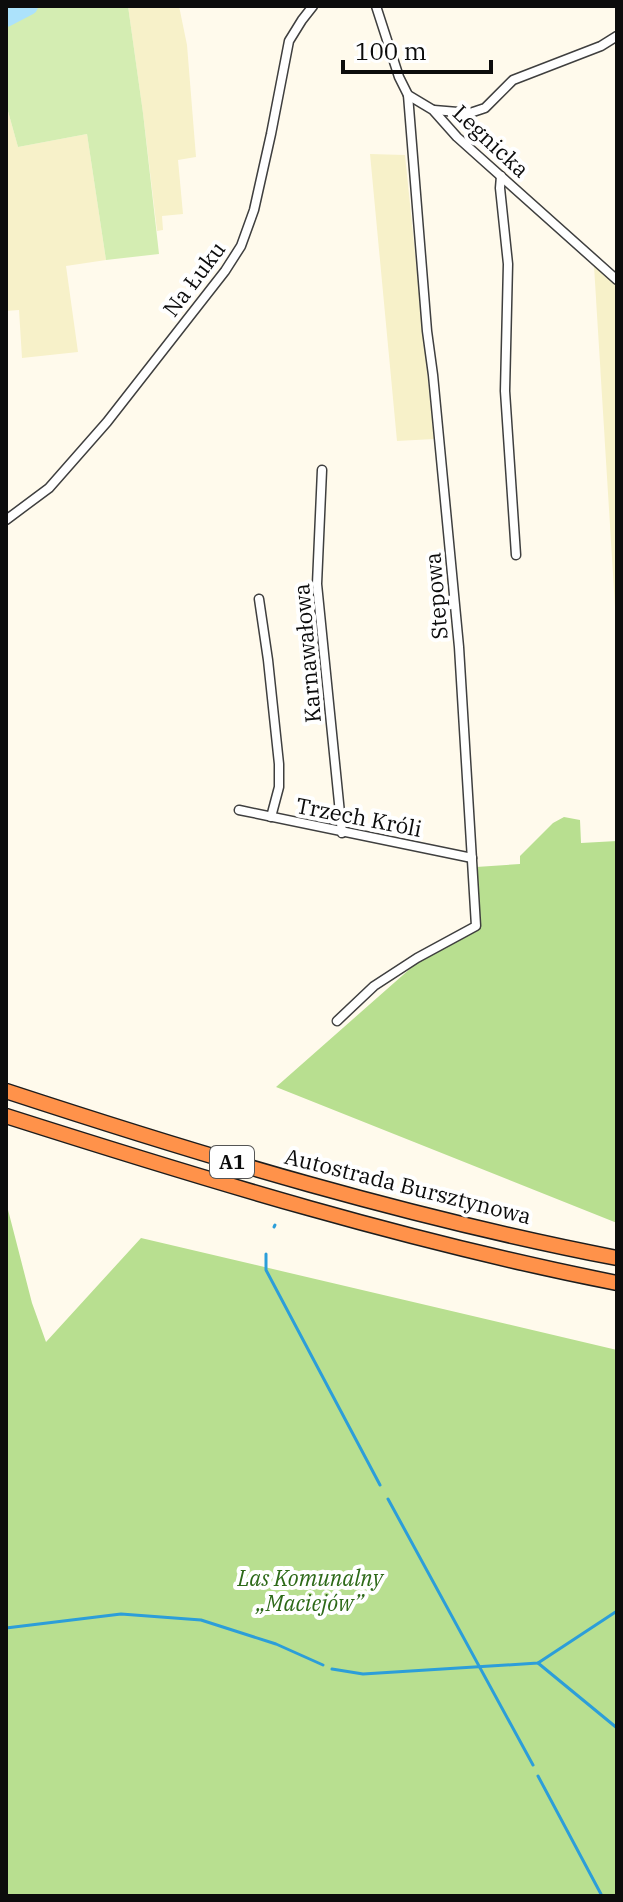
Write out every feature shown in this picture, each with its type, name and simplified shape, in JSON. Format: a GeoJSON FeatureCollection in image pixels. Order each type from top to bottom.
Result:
{"type":"FeatureCollection","features":[{"type":"Feature","properties":{"kind":"highway","name":"Autostrada Bursztynowa"},"geometry":{"type":"LineString","coordinates":[[6,1091],[292,1179],[497,1233],[617,1258]]}},
{"type":"Feature","properties":{"kind":"highway","name":"Autostrada Bursztynowa"},"geometry":{"type":"LineString","coordinates":[[6,1116],[303,1207],[454,1247],[617,1283]]}},
{"type":"Feature","properties":{"kind":"street","name":"Na Łuku"},"geometry":{"type":"LineString","coordinates":[[6,520],[49,488],[107,422],[225,271],[241,246],[263,174],[289,41],[313,6]]}},
{"type":"Feature","properties":{"kind":"street"},"geometry":{"type":"LineString","coordinates":[[376,6],[408,95]]}},
{"type":"Feature","properties":{"kind":"street"},"geometry":{"type":"LineString","coordinates":[[433,110],[470,113],[485,108],[513,80],[601,46],[617,36]]}},
{"type":"Feature","properties":{"kind":"street","name":"Legnicka"},"geometry":{"type":"LineString","coordinates":[[408,95],[433,110],[457,137],[617,280]]}},
{"type":"Feature","properties":{"kind":"street","name":"Stepowa"},"geometry":{"type":"LineString","coordinates":[[337,1021],[374,986],[476,926],[459,647],[427,331],[408,95]]}},
{"type":"Feature","properties":{"kind":"street"},"geometry":{"type":"LineString","coordinates":[[501,176],[508,264],[505,391],[516,555]]}},
{"type":"Feature","properties":{"kind":"street","name":"Karnawałowa"},"geometry":{"type":"LineString","coordinates":[[322,470],[317,584],[342,833]]}},
{"type":"Feature","properties":{"kind":"street"},"geometry":{"type":"LineString","coordinates":[[259,599],[279,764],[279,787],[271,817]]}},
{"type":"Feature","properties":{"kind":"street","name":"Trzech Króli"},"geometry":{"type":"LineString","coordinates":[[239,810],[472,858]]}},
{"type":"Feature","properties":{"kind":"shaded area"},"geometry":{"type":"Polygon","coordinates":[[[128,6],[179,6],[187,45],[196,157],[178,160],[183,214],[162,216],[163,230],[157,231],[143,113],[128,6]]]}},
{"type":"Feature","properties":{"kind":"shaded area"},"geometry":{"type":"Polygon","coordinates":[[[6,104],[18,147],[87,134],[106,260],[66,266],[78,352],[22,358],[19,310],[6,311],[6,104]]]}},
{"type":"Feature","properties":{"kind":"shaded area"},"geometry":{"type":"Polygon","coordinates":[[[370,154],[405,155],[434,439],[397,441],[370,154]]]}},
{"type":"Feature","properties":{"kind":"shaded area"},"geometry":{"type":"Polygon","coordinates":[[[594,266],[617,286],[617,639],[594,266]]]}},
{"type":"Feature","properties":{"kind":"green space"},"geometry":{"type":"Polygon","coordinates":[[[7,6],[128,6],[159,254],[106,260],[87,134],[18,147],[6,104],[7,6]]]}},
{"type":"Feature","properties":{"kind":"green space"},"geometry":{"type":"Polygon","coordinates":[[[564,817],[580,820],[581,843],[617,841],[617,1223],[276,1087],[437,945],[481,926],[476,867],[520,864],[520,856],[553,823],[564,817]]]}},
{"type":"Feature","properties":{"kind":"green space","name":"Las Komunalny „Maciejów”"},"geometry":{"type":"Polygon","coordinates":[[[6,1202],[32,1303],[46,1342],[141,1238],[617,1350],[617,1896],[6,1896],[6,1202]]]}},
{"type":"Feature","properties":{"kind":"waterway"},"geometry":{"type":"LineString","coordinates":[[6,18],[29,6]]}},
{"type":"Feature","properties":{"kind":"waterway"},"geometry":{"type":"LineString","coordinates":[[266,1254],[266,1270],[380,1485]]}},
{"type":"Feature","properties":{"kind":"waterway"},"geometry":{"type":"LineString","coordinates":[[388,1499],[533,1765]]}},
{"type":"Feature","properties":{"kind":"waterway"},"geometry":{"type":"LineString","coordinates":[[332,1669],[363,1674],[538,1663],[617,1611]]}},
{"type":"Feature","properties":{"kind":"waterway"},"geometry":{"type":"LineString","coordinates":[[6,1628],[121,1614],[201,1620],[276,1644],[323,1665]]}},
{"type":"Feature","properties":{"kind":"waterway"},"geometry":{"type":"LineString","coordinates":[[538,1663],[617,1728]]}},
{"type":"Feature","properties":{"kind":"waterway"},"geometry":{"type":"LineString","coordinates":[[538,1776],[602,1896]]}}]}
